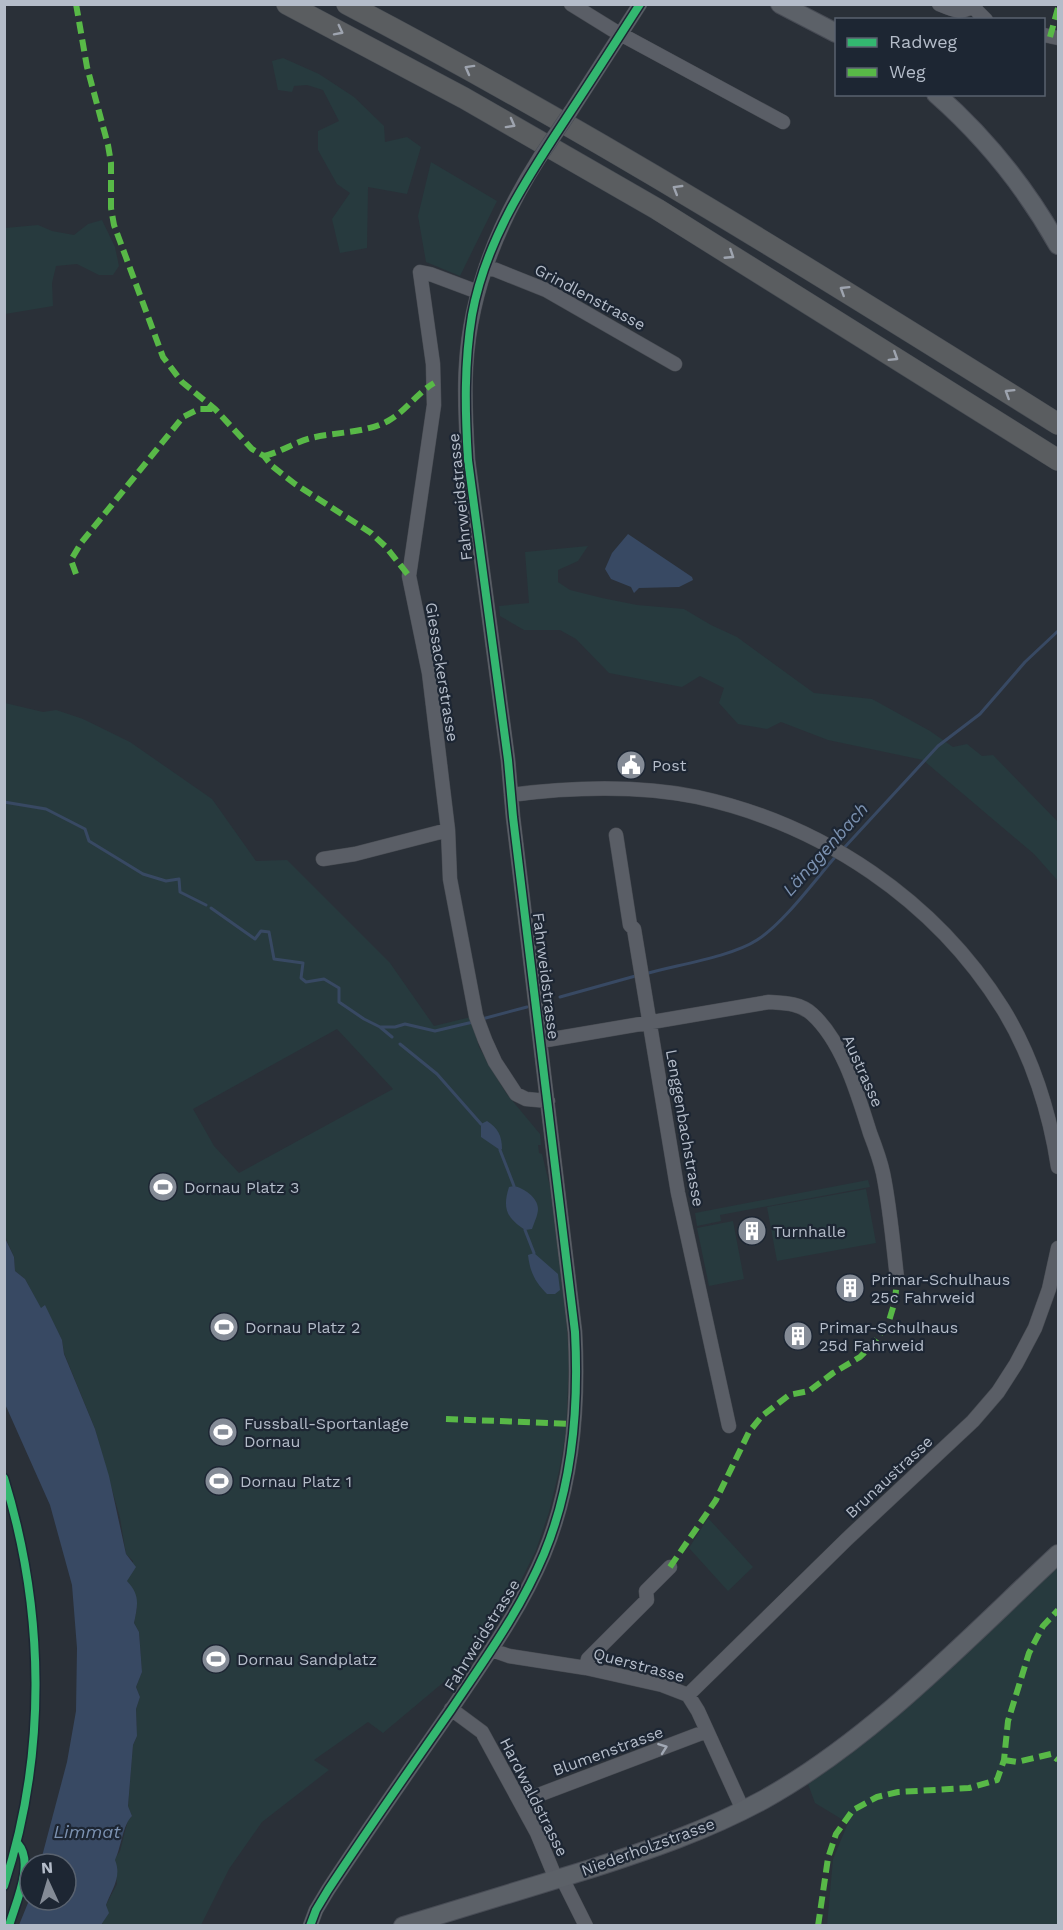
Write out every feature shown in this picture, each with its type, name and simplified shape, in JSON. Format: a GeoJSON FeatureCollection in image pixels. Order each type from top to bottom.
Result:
{"type":"FeatureCollection","features":[{"type":"Feature","properties":{"kind":"highway"},"geometry":{"type":"LineString","coordinates":[[287,4],[464,98],[657,208],[1059,460]]}},
{"type":"Feature","properties":{"kind":"highway"},"geometry":{"type":"LineString","coordinates":[[347,4],[497,85],[671,185],[1059,424]]}},
{"type":"Feature","properties":{"kind":"main road"},"geometry":{"type":"LineString","coordinates":[[780,4],[835,32]]}},
{"type":"Feature","properties":{"kind":"main road"},"geometry":{"type":"LineString","coordinates":[[938,96],[982,138],[1002,161],[1059,245]]}},
{"type":"Feature","properties":{"kind":"main road","name":"Niederholzstrasse"},"geometry":{"type":"LineString","coordinates":[[403,1926],[667,1844],[743,1810],[800,1778],[850,1742],[935,1669],[1059,1554]]}},
{"type":"Feature","properties":{"kind":"street"},"geometry":{"type":"LineString","coordinates":[[571,4],[621,34],[783,122]]}},
{"type":"Feature","properties":{"kind":"street","name":"Fahrweidstrasse"},"geometry":{"type":"LineString","coordinates":[[310,1926],[328,1890],[492,1650],[526,1594],[544,1552],[566,1481],[575,1424],[577,1360],[575,1332],[511,795],[468,460],[465,415],[466,368],[478,292],[506,216],[540,157],[640,4]]}},
{"type":"Feature","properties":{"kind":"street"},"geometry":{"type":"LineString","coordinates":[[939,4],[960,12],[975,6],[984,18]]}},
{"type":"Feature","properties":{"kind":"street","name":"Grindlenstrasse"},"geometry":{"type":"LineString","coordinates":[[486,266],[546,290],[675,364]]}},
{"type":"Feature","properties":{"kind":"street","name":"Giessackerstrasse"},"geometry":{"type":"LineString","coordinates":[[478,292],[420,272],[433,364],[434,405],[409,576],[429,673],[448,830],[450,879],[477,1020],[495,1062],[516,1094],[526,1100],[548,1101]]}},
{"type":"Feature","properties":{"kind":"street"},"geometry":{"type":"LineString","coordinates":[[511,795],[597,789],[636,790],[696,797],[784,824],[849,857],[899,891],[939,927],[984,981],[1004,1010],[1023,1047],[1041,1094],[1053,1134],[1059,1167]]}},
{"type":"Feature","properties":{"kind":"street"},"geometry":{"type":"LineString","coordinates":[[323,860],[355,855],[448,830]]}},
{"type":"Feature","properties":{"kind":"street","name":"Lenggenbachstrasse"},"geometry":{"type":"LineString","coordinates":[[616,835],[630,925],[634,929],[643,975],[678,1193],[729,1426]]}},
{"type":"Feature","properties":{"kind":"street","name":"Austrasse"},"geometry":{"type":"LineString","coordinates":[[541,1041],[769,1002],[792,1004],[812,1014],[844,1061],[883,1171],[897,1278]]}},
{"type":"Feature","properties":{"kind":"street","name":"Brunaustrasse"},"geometry":{"type":"LineString","coordinates":[[688,1695],[847,1539],[973,1421],[998,1392],[1035,1329],[1059,1248]]}},
{"type":"Feature","properties":{"kind":"street"},"geometry":{"type":"LineString","coordinates":[[586,1668],[588,1659],[647,1600],[646,1591],[670,1567]]}},
{"type":"Feature","properties":{"kind":"street","name":"Querstrasse"},"geometry":{"type":"LineString","coordinates":[[492,1650],[509,1656],[586,1668],[662,1685],[688,1695],[698,1711],[743,1810]]}},
{"type":"Feature","properties":{"kind":"street","name":"Hardwaldstrasse"},"geometry":{"type":"LineString","coordinates":[[451,1709],[482,1732],[586,1926]]}},
{"type":"Feature","properties":{"kind":"street","name":"Blumenstrasse"},"geometry":{"type":"LineString","coordinates":[[520,1802],[707,1731]]}},
{"type":"Feature","properties":{"kind":"green space"},"geometry":{"type":"Polygon","coordinates":[[[283,58],[319,74],[354,97],[384,126],[385,142],[407,137],[421,147],[407,194],[368,187],[367,248],[340,253],[332,219],[350,193],[337,184],[318,150],[318,131],[339,121],[323,90],[307,85],[294,86],[292,92],[278,90],[272,61],[283,58]]]}},
{"type":"Feature","properties":{"kind":"green space"},"geometry":{"type":"Polygon","coordinates":[[[431,162],[497,201],[460,276],[426,262],[418,216],[431,162]]]}},
{"type":"Feature","properties":{"kind":"green space"},"geometry":{"type":"Polygon","coordinates":[[[102,220],[115,247],[119,266],[113,275],[99,275],[77,264],[56,266],[52,283],[53,306],[5,314],[5,228],[38,225],[52,231],[74,235],[88,224],[102,220]]]}},
{"type":"Feature","properties":{"kind":"green space"},"geometry":{"type":"Polygon","coordinates":[[[588,546],[578,561],[558,570],[558,582],[570,590],[637,605],[684,609],[737,637],[814,693],[872,699],[930,731],[953,747],[967,744],[982,756],[993,755],[1058,822],[1058,881],[1034,854],[923,760],[828,740],[781,722],[767,729],[738,724],[719,703],[724,688],[700,676],[682,687],[609,673],[576,639],[560,630],[524,630],[500,616],[499,606],[529,603],[525,552],[588,546]]]}},
{"type":"Feature","properties":{"kind":"green space"},"geometry":{"type":"Polygon","coordinates":[[[5,703],[43,712],[56,710],[83,719],[130,742],[212,799],[256,861],[287,860],[390,963],[434,1026],[471,1017],[479,1047],[506,1093],[540,1134],[539,1153],[542,1154],[552,1195],[569,1361],[566,1432],[549,1512],[536,1550],[507,1609],[476,1655],[383,1733],[368,1722],[314,1760],[329,1770],[262,1822],[229,1869],[201,1925],[101,1925],[108,1913],[106,1905],[117,1884],[114,1860],[120,1851],[128,1820],[132,1816],[128,1806],[133,1745],[137,1736],[136,1709],[140,1697],[136,1687],[142,1672],[139,1632],[134,1623],[137,1607],[127,1581],[133,1561],[126,1554],[120,1518],[95,1429],[64,1353],[62,1340],[45,1306],[41,1309],[25,1279],[15,1271],[14,1257],[5,1236],[5,703]],[[337,1029],[193,1109],[214,1146],[239,1173],[393,1089],[337,1029]]]}},
{"type":"Feature","properties":{"kind":"green space"},"geometry":{"type":"Polygon","coordinates":[[[868,1180],[870,1187],[720,1215],[721,1221],[697,1226],[695,1213],[868,1180]]]}},
{"type":"Feature","properties":{"kind":"green space"},"geometry":{"type":"Polygon","coordinates":[[[866,1189],[876,1243],[777,1261],[767,1207],[866,1189]]]}},
{"type":"Feature","properties":{"kind":"green space"},"geometry":{"type":"Polygon","coordinates":[[[733,1221],[744,1279],[709,1286],[697,1228],[733,1221]]]}},
{"type":"Feature","properties":{"kind":"green space"},"geometry":{"type":"Polygon","coordinates":[[[708,1518],[753,1567],[728,1591],[689,1548],[708,1518]]]}},
{"type":"Feature","properties":{"kind":"green space"},"geometry":{"type":"Polygon","coordinates":[[[1058,1565],[1058,1925],[827,1925],[833,1859],[848,1823],[815,1803],[808,1784],[856,1750],[855,1747],[1058,1565]]]}},
{"type":"Feature","properties":{"kind":"water"},"geometry":{"type":"Polygon","coordinates":[[[628,534],[692,577],[693,580],[679,587],[639,588],[634,593],[631,587],[611,579],[605,569],[612,553],[628,534]]]}},
{"type":"Feature","properties":{"kind":"water"},"geometry":{"type":"Polygon","coordinates":[[[487,1121],[499,1133],[502,1144],[500,1150],[481,1137],[481,1124],[487,1121]]]}},
{"type":"Feature","properties":{"kind":"water"},"geometry":{"type":"Polygon","coordinates":[[[509,1187],[522,1189],[536,1201],[538,1209],[532,1229],[525,1230],[510,1217],[506,1201],[509,1187]]]}},
{"type":"Feature","properties":{"kind":"water","name":"Limmat"},"geometry":{"type":"Polygon","coordinates":[[[4,1236],[14,1257],[15,1271],[25,1279],[41,1308],[45,1305],[62,1340],[64,1354],[95,1429],[109,1476],[126,1554],[136,1567],[127,1581],[137,1600],[134,1623],[139,1632],[142,1672],[136,1687],[140,1697],[136,1709],[137,1736],[133,1745],[128,1806],[132,1816],[126,1825],[115,1860],[117,1877],[106,1905],[109,1913],[101,1925],[19,1925],[24,1912],[78,1912],[78,1852],[43,1852],[67,1762],[76,1711],[77,1648],[72,1585],[50,1505],[5,1404],[4,1236]]]}},
{"type":"Feature","properties":{"kind":"water"},"geometry":{"type":"Polygon","coordinates":[[[534,1253],[558,1274],[560,1290],[555,1294],[547,1294],[534,1276],[528,1255],[534,1253]]]}},
{"type":"Feature","properties":{"kind":"waterway","name":"Länggenbach"},"geometry":{"type":"LineString","coordinates":[[843,849],[938,746],[980,714],[1025,662],[1058,631]]}},
{"type":"Feature","properties":{"kind":"waterway","name":"Länggenbach"},"geometry":{"type":"LineString","coordinates":[[4,802],[46,809],[85,829],[89,841],[143,874],[166,881],[179,879],[180,892],[206,905]]}},
{"type":"Feature","properties":{"kind":"waterway","name":"Länggenbach"},"geometry":{"type":"LineString","coordinates":[[645,974],[718,956],[757,940],[788,913],[836,856]]}},
{"type":"Feature","properties":{"kind":"waterway","name":"Länggenbach"},"geometry":{"type":"LineString","coordinates":[[211,908],[255,939],[261,931],[269,932],[274,959],[303,963],[301,978],[306,982],[324,979],[339,988],[339,1002],[380,1027],[405,1024],[435,1031],[473,1022]]}},
{"type":"Feature","properties":{"kind":"waterway","name":"Länggenbach"},"geometry":{"type":"LineString","coordinates":[[560,997],[639,975]]}},
{"type":"Feature","properties":{"kind":"waterway","name":"Länggenbach"},"geometry":{"type":"LineString","coordinates":[[482,1019],[527,1007]]}},
{"type":"Feature","properties":{"kind":"waterway"},"geometry":{"type":"LineString","coordinates":[[380,1027],[392,1037]]}},
{"type":"Feature","properties":{"kind":"waterway"},"geometry":{"type":"LineString","coordinates":[[400,1044],[437,1074],[481,1124]]}},
{"type":"Feature","properties":{"kind":"waterway"},"geometry":{"type":"LineString","coordinates":[[500,1150],[514,1186]]}},
{"type":"Feature","properties":{"kind":"waterway"},"geometry":{"type":"LineString","coordinates":[[525,1230],[534,1253]]}},
{"type":"Feature","properties":{"kind":"marked path"},"geometry":{"type":"LineString","coordinates":[[76,4],[87,67],[108,145],[114,225],[163,357],[182,382],[215,409],[252,449],[264,456],[272,466],[295,484],[371,533],[386,547],[409,576]]}},
{"type":"Feature","properties":{"kind":"marked path"},"geometry":{"type":"LineString","coordinates":[[1050,37],[1058,8]]}},
{"type":"Feature","properties":{"kind":"marked path"},"geometry":{"type":"LineString","coordinates":[[264,456],[311,438],[379,425],[394,417],[434,383]]}},
{"type":"Feature","properties":{"kind":"marked path"},"geometry":{"type":"LineString","coordinates":[[76,574],[71,560],[81,543],[183,417],[199,409],[215,409]]}},
{"type":"Feature","properties":{"kind":"marked path"},"geometry":{"type":"LineString","coordinates":[[670,1567],[716,1500],[749,1432],[762,1416],[789,1395],[809,1391],[860,1357],[874,1343],[889,1321],[895,1301],[897,1278]]}},
{"type":"Feature","properties":{"kind":"marked path"},"geometry":{"type":"LineString","coordinates":[[446,1419],[575,1424]]}},
{"type":"Feature","properties":{"kind":"marked path"},"geometry":{"type":"LineString","coordinates":[[818,1926],[828,1858],[836,1834],[853,1810],[877,1797],[898,1792],[969,1788],[997,1780],[1004,1760],[1008,1721],[1029,1653],[1043,1626],[1058,1610]]}},
{"type":"Feature","properties":{"kind":"marked path"},"geometry":{"type":"LineString","coordinates":[[1004,1760],[1017,1762],[1051,1754],[1058,1760]]}},
{"type":"Feature","properties":{"kind":"cycle path"},"geometry":{"type":"LineString","coordinates":[[310,1926],[328,1890],[513,1615],[544,1554],[554,1527],[568,1473],[575,1417],[575,1332],[508,760],[468,460],[466,369],[472,315],[487,260],[498,233],[525,183],[640,4]]}},
{"type":"Feature","properties":{"kind":"cycle path"},"geometry":{"type":"LineString","coordinates":[[4,1478],[18,1528],[27,1579],[36,1682],[34,1734],[28,1785],[18,1836],[4,1886]]}},
{"type":"Feature","properties":{"kind":"cycle path"},"geometry":{"type":"LineString","coordinates":[[9,1926],[24,1872],[23,1852],[18,1844]]}},
{"type":"Feature","properties":{"kind":"place","name":"Post"},"geometry":{"type":"Point","coordinates":[631,765]}},
{"type":"Feature","properties":{"kind":"place","name":"Dornau Platz 3"},"geometry":{"type":"Point","coordinates":[163,1187]}},
{"type":"Feature","properties":{"kind":"place","name":"Turnhalle"},"geometry":{"type":"Point","coordinates":[752,1231]}},
{"type":"Feature","properties":{"kind":"place","name":"Primar-Schulhaus 25c Fahrweid"},"geometry":{"type":"Point","coordinates":[850,1288]}},
{"type":"Feature","properties":{"kind":"place","name":"Dornau Platz 2"},"geometry":{"type":"Point","coordinates":[224,1327]}},
{"type":"Feature","properties":{"kind":"place","name":"Primar-Schulhaus 25d Fahrweid"},"geometry":{"type":"Point","coordinates":[798,1336]}},
{"type":"Feature","properties":{"kind":"place","name":"Fussball-Sportanlage Dornau"},"geometry":{"type":"Point","coordinates":[223,1432]}},
{"type":"Feature","properties":{"kind":"place","name":"Dornau Platz 1"},"geometry":{"type":"Point","coordinates":[219,1481]}},
{"type":"Feature","properties":{"kind":"place","name":"Dornau Sandplatz"},"geometry":{"type":"Point","coordinates":[216,1659]}}]}
